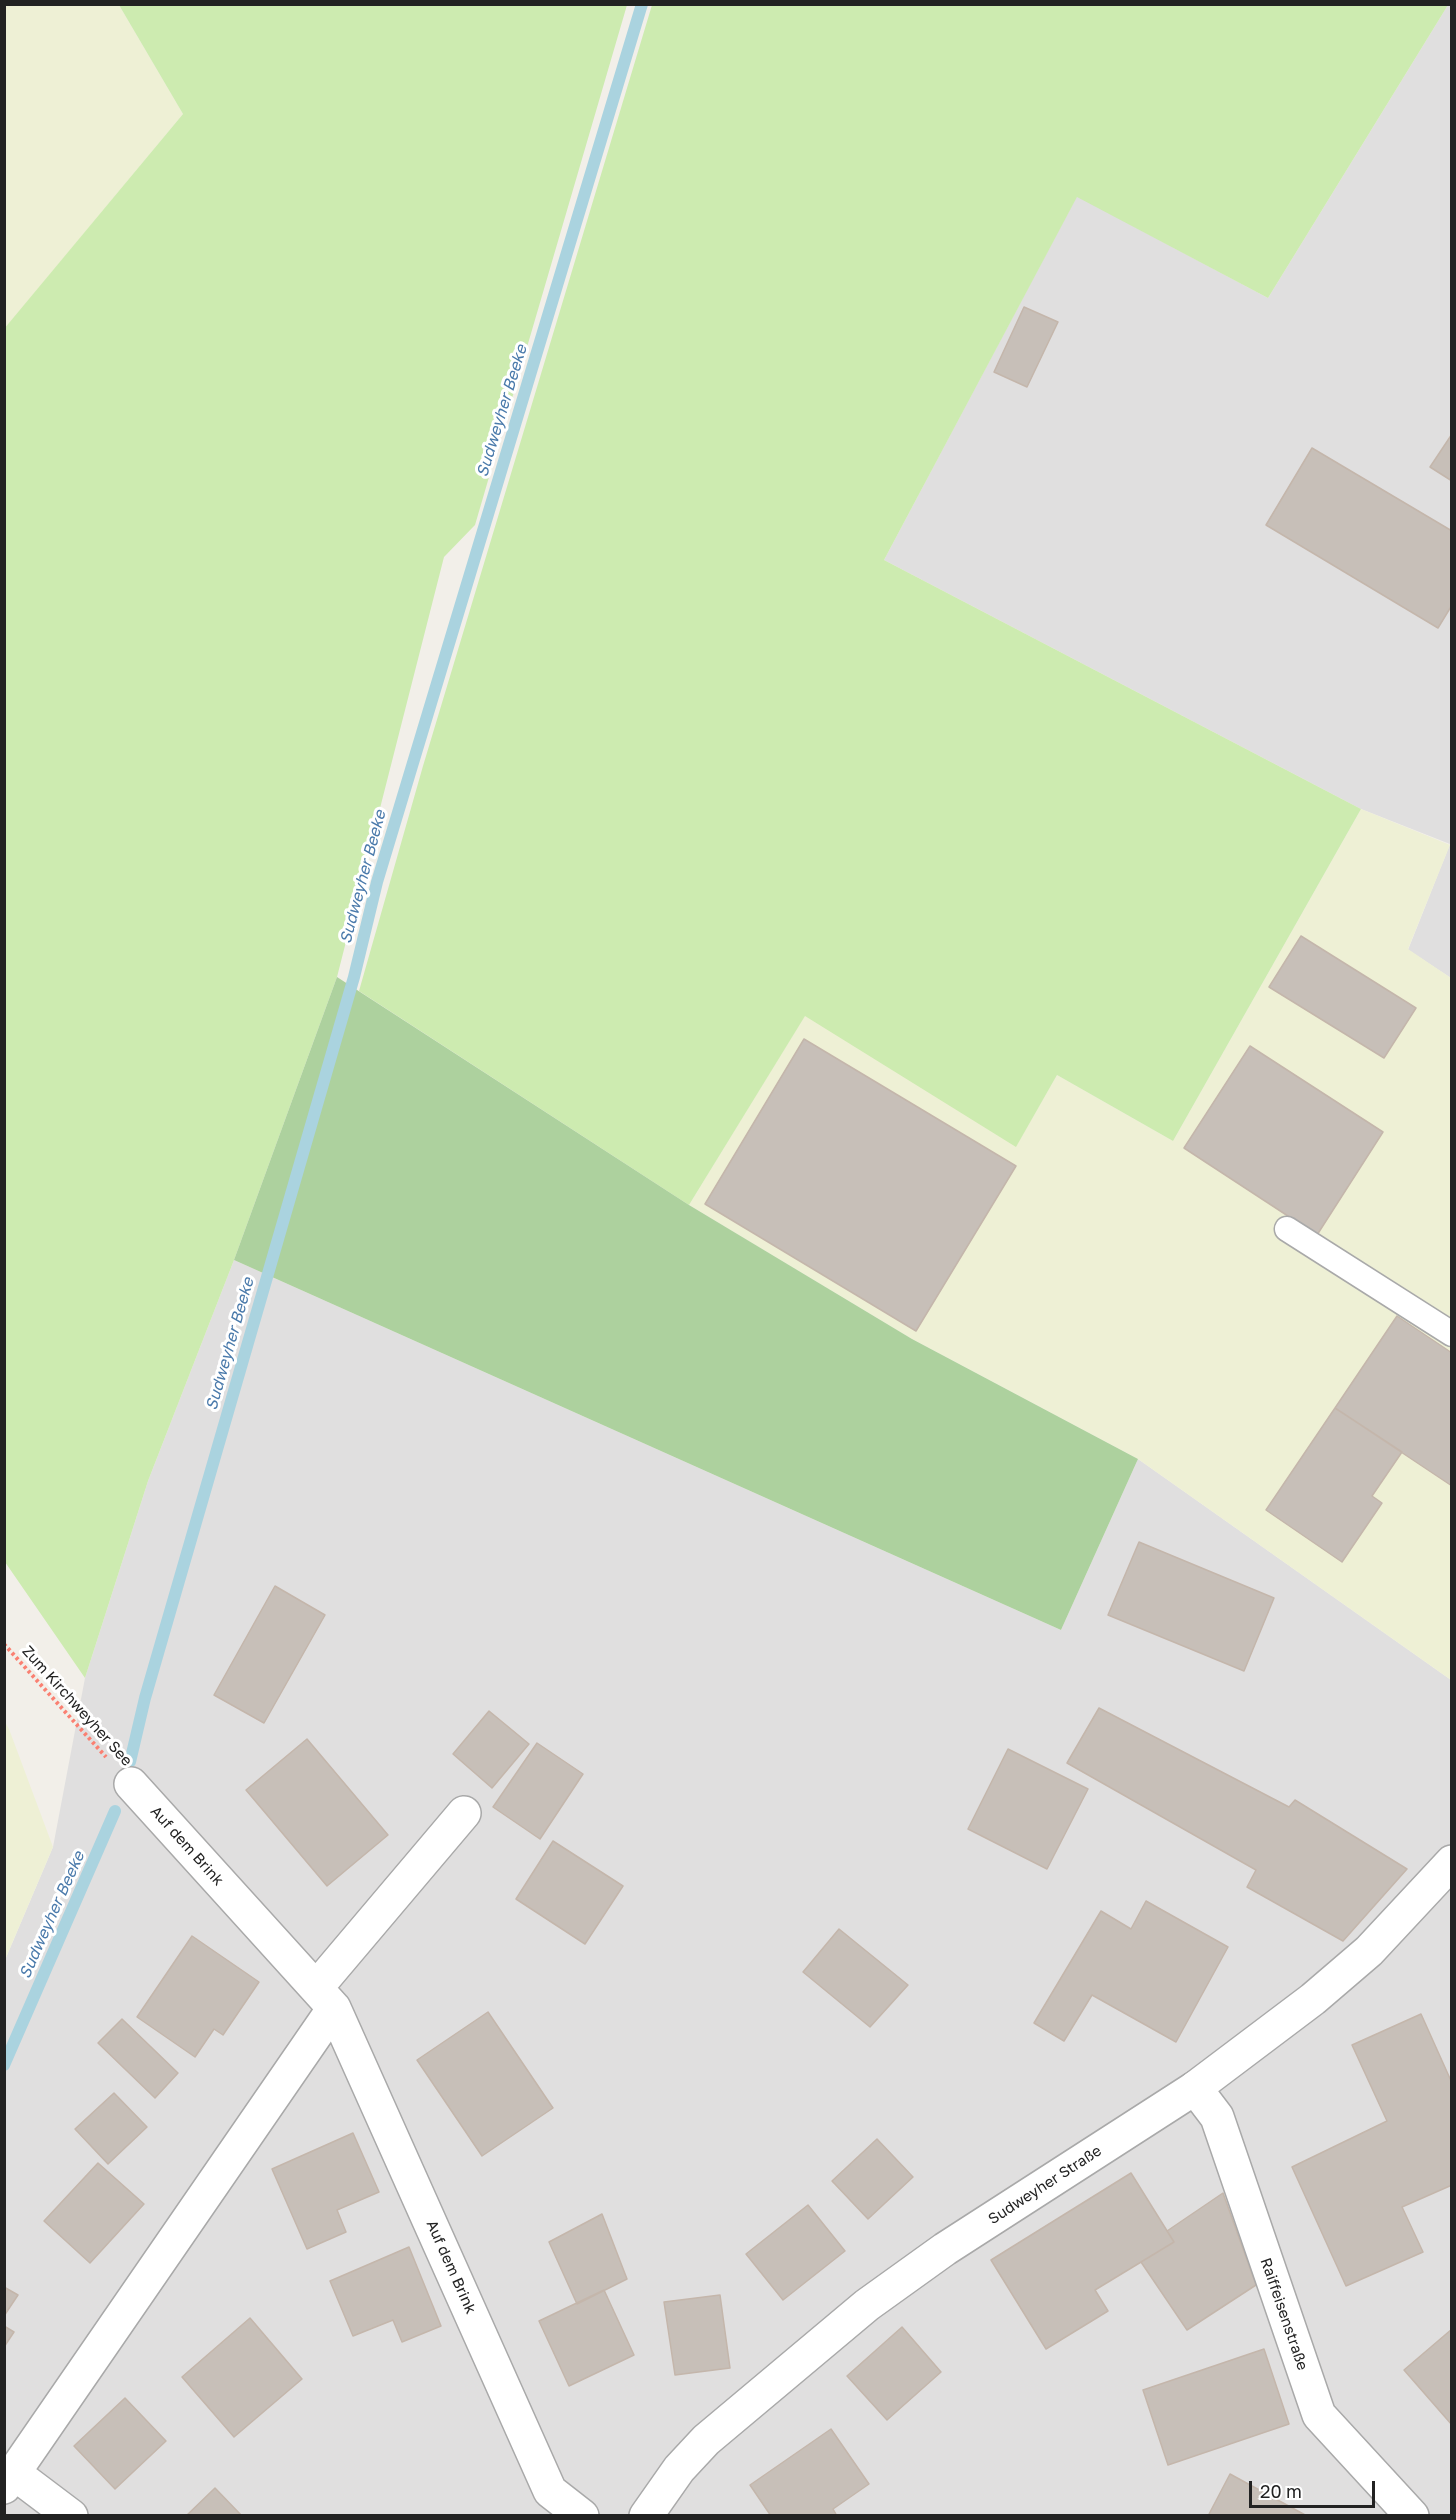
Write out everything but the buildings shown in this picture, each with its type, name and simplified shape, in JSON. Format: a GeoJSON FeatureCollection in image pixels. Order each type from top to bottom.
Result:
{"type":"FeatureCollection","features":[{"type":"Feature","properties":{"kind":"street","name":"Auf dem Brink"},"geometry":{"type":"LineString","coordinates":[[131,1784],[325,1998],[440,2241],[550,2491],[582,2516]]}},
{"type":"Feature","properties":{"kind":"street"},"geometry":{"type":"LineString","coordinates":[[71,2516],[9,2480],[325,1998],[464,1813]]}},
{"type":"Feature","properties":{"kind":"street","name":"Sudweyher Straße"},"geometry":{"type":"LineString","coordinates":[[646,2516],[679,2469],[706,2440],[867,2305],[945,2249],[1195,2088],[1313,1999],[1369,1951],[1452,1862]]}},
{"type":"Feature","properties":{"kind":"street","name":"Raiffeisenstraße"},"geometry":{"type":"LineString","coordinates":[[1195,2088],[1217,2117],[1319,2415],[1412,2516]]}},
{"type":"Feature","properties":{"kind":"lane"},"geometry":{"type":"LineString","coordinates":[[1287,1229],[1452,1334]]}},
{"type":"Feature","properties":{"kind":"path","name":"Zum Kirchweyher See"},"geometry":{"type":"LineString","coordinates":[[4,1644],[131,1784]]}},
{"type":"Feature","properties":{"kind":"shaded area"},"geometry":{"type":"Polygon","coordinates":[[[1448,5],[1451,5],[1451,978],[1408,950],[1450,844],[1361,809],[884,560],[1077,196],[1268,298],[1448,5]]]}},
{"type":"Feature","properties":{"kind":"shaded area"},"geometry":{"type":"Polygon","coordinates":[[[234,1260],[1061,1630],[1138,1459],[1451,1680],[1451,2515],[5,2516],[5,1960],[53,1847],[85,1678],[148,1481],[234,1260]]]}},
{"type":"Feature","properties":{"kind":"green space"},"geometry":{"type":"Polygon","coordinates":[[[5,5],[119,5],[183,114],[5,329],[5,5]]]}},
{"type":"Feature","properties":{"kind":"green space"},"geometry":{"type":"Polygon","coordinates":[[[119,5],[627,5],[475,525],[444,557],[337,977],[234,1260],[148,1481],[85,1678],[5,1562],[4,329],[183,114],[119,5]]]}},
{"type":"Feature","properties":{"kind":"green space"},"geometry":{"type":"Polygon","coordinates":[[[652,5],[1448,5],[1268,298],[1077,197],[884,560],[1361,809],[1173,1141],[1057,1075],[1016,1147],[805,1016],[689,1205],[359,991],[423,766],[652,5]]]}},
{"type":"Feature","properties":{"kind":"green space"},"geometry":{"type":"Polygon","coordinates":[[[1361,809],[1450,845],[1408,949],[1451,978],[1451,1680],[1138,1459],[912,1339],[689,1205],[805,1015],[1016,1146],[1057,1075],[1173,1141],[1361,809]]]}},
{"type":"Feature","properties":{"kind":"green space"},"geometry":{"type":"Polygon","coordinates":[[[337,977],[689,1205],[912,1339],[1138,1459],[1061,1630],[234,1260],[337,977]]]}},
{"type":"Feature","properties":{"kind":"green space"},"geometry":{"type":"Polygon","coordinates":[[[5,1722],[53,1847],[5,1960],[5,1722]]]}},
{"type":"Feature","properties":{"kind":"waterway","name":"Sudweyher Beeke"},"geometry":{"type":"LineString","coordinates":[[130,1762],[145,1698],[354,977],[377,882],[642,4]]}},
{"type":"Feature","properties":{"kind":"waterway","name":"Sudweyher Beeke"},"geometry":{"type":"LineString","coordinates":[[4,2065],[115,1811]]}}]}
